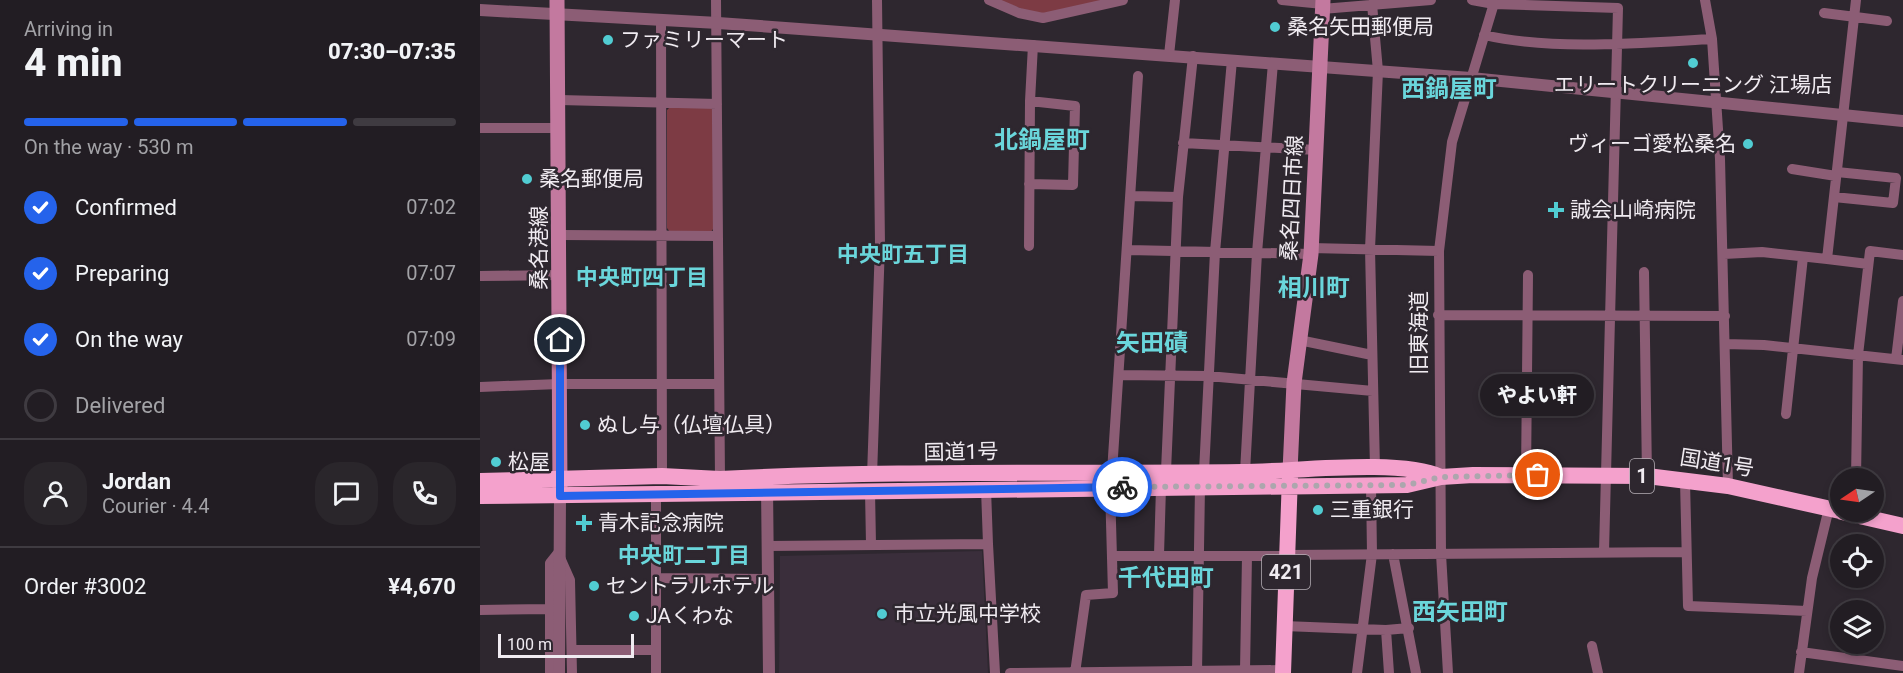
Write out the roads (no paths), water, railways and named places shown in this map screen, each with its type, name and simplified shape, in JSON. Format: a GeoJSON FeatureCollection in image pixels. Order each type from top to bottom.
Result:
{"type":"FeatureCollection","features":[{"type":"Feature","properties":{"kind":"highway","name":"国道1号"},"geometry":{"type":"LineString","coordinates":[[480,481],[656,493],[766,484],[1290,478],[1374,468],[1426,470],[1441,477]]}},
{"type":"Feature","properties":{"kind":"highway","name":"国道1号"},"geometry":{"type":"LineString","coordinates":[[1202,480],[1245,472],[1371,485],[1407,485],[1441,477],[1647,476],[1728,486],[1830,508]]}},
{"type":"Feature","properties":{"kind":"highway","name":"国道1号"},"geometry":{"type":"LineString","coordinates":[[480,496],[662,476],[766,484]]}},
{"type":"Feature","properties":{"kind":"highway","name":"421"},"geometry":{"type":"LineString","coordinates":[[1283,672],[1290,478]]}},
{"type":"Feature","properties":{"kind":"highway","name":"国道1号"},"geometry":{"type":"LineString","coordinates":[[871,483],[986,489],[1111,480]]}},
{"type":"Feature","properties":{"kind":"highway","name":"国道1号"},"geometry":{"type":"LineString","coordinates":[[1884,521],[1903,526]]}},
{"type":"Feature","properties":{"kind":"main road","name":"桑名四日市線"},"geometry":{"type":"LineString","coordinates":[[1290,478],[1294,383],[1311,251],[1317,150],[1318,66],[1323,4]]}},
{"type":"Feature","properties":{"kind":"main road","name":"桑名港線"},"geometry":{"type":"LineString","coordinates":[[558,7],[561,487]]}},
{"type":"Feature","properties":{"kind":"street"},"geometry":{"type":"LineString","coordinates":[[716,0],[718,23],[720,479]]}},
{"type":"Feature","properties":{"kind":"street"},"geometry":{"type":"LineString","coordinates":[[871,544],[871,483],[880,244],[877,0]]}},
{"type":"Feature","properties":{"kind":"street"},"geometry":{"type":"LineString","coordinates":[[989,0],[1019,13],[1043,18],[1123,0]]}},
{"type":"Feature","properties":{"kind":"street"},"geometry":{"type":"LineString","coordinates":[[1169,55],[1175,0]]}},
{"type":"Feature","properties":{"kind":"street"},"geometry":{"type":"LineString","coordinates":[[1282,0],[1323,4],[1372,4],[1431,0]]}},
{"type":"Feature","properties":{"kind":"street"},"geometry":{"type":"LineString","coordinates":[[1472,0],[1618,8],[1604,552]]}},
{"type":"Feature","properties":{"kind":"street"},"geometry":{"type":"LineString","coordinates":[[1705,0],[1712,39],[1724,254],[1728,486]]}},
{"type":"Feature","properties":{"kind":"street"},"geometry":{"type":"LineString","coordinates":[[1827,259],[1856,0]]}},
{"type":"Feature","properties":{"kind":"street","name":"旧東海道"},"geometry":{"type":"LineString","coordinates":[[1448,673],[1441,554],[1439,251],[1452,142],[1495,2]]}},
{"type":"Feature","properties":{"kind":"street"},"geometry":{"type":"LineString","coordinates":[[1372,4],[1378,71],[1370,249],[1374,468]]}},
{"type":"Feature","properties":{"kind":"street"},"geometry":{"type":"LineString","coordinates":[[480,10],[558,7],[661,20],[1193,56],[1471,78],[1903,122]]}},
{"type":"Feature","properties":{"kind":"street"},"geometry":{"type":"LineString","coordinates":[[1824,13],[1887,21]]}},
{"type":"Feature","properties":{"kind":"street"},"geometry":{"type":"LineString","coordinates":[[661,20],[662,476]]}},
{"type":"Feature","properties":{"kind":"street"},"geometry":{"type":"LineString","coordinates":[[1484,35],[1536,42],[1617,44],[1712,39]]}},
{"type":"Feature","properties":{"kind":"street"},"geometry":{"type":"LineString","coordinates":[[1029,246],[1030,101],[1033,45]]}},
{"type":"Feature","properties":{"kind":"street"},"geometry":{"type":"LineString","coordinates":[[1159,555],[1178,197],[1193,56]]}},
{"type":"Feature","properties":{"kind":"street"},"geometry":{"type":"LineString","coordinates":[[1197,672],[1202,480],[1215,252],[1232,60]]}},
{"type":"Feature","properties":{"kind":"street"},"geometry":{"type":"LineString","coordinates":[[1245,472],[1257,253],[1274,63]]}},
{"type":"Feature","properties":{"kind":"street"},"geometry":{"type":"LineString","coordinates":[[1075,673],[1086,596],[1113,593],[1111,480],[1129,250],[1138,76]]}},
{"type":"Feature","properties":{"kind":"street"},"geometry":{"type":"LineString","coordinates":[[560,100],[717,104]]}},
{"type":"Feature","properties":{"kind":"street"},"geometry":{"type":"LineString","coordinates":[[1029,184],[1073,185],[1075,105],[1030,101]]}},
{"type":"Feature","properties":{"kind":"street"},"geometry":{"type":"LineString","coordinates":[[480,128],[560,128]]}},
{"type":"Feature","properties":{"kind":"street"},"geometry":{"type":"LineString","coordinates":[[1183,143],[1317,150]]}},
{"type":"Feature","properties":{"kind":"street"},"geometry":{"type":"LineString","coordinates":[[1792,170],[1896,178],[1893,203],[1834,197]]}},
{"type":"Feature","properties":{"kind":"street"},"geometry":{"type":"LineString","coordinates":[[1132,196],[1178,197]]}},
{"type":"Feature","properties":{"kind":"street"},"geometry":{"type":"LineString","coordinates":[[561,235],[718,236]]}},
{"type":"Feature","properties":{"kind":"street"},"geometry":{"type":"LineString","coordinates":[[1129,250],[1257,253],[1370,249],[1439,251]]}},
{"type":"Feature","properties":{"kind":"street"},"geometry":{"type":"LineString","coordinates":[[1856,468],[1858,355],[1870,251],[1903,255]]}},
{"type":"Feature","properties":{"kind":"street"},"geometry":{"type":"LineString","coordinates":[[1724,254],[1762,252],[1868,264]]}},
{"type":"Feature","properties":{"kind":"street"},"geometry":{"type":"LineString","coordinates":[[1786,414],[1803,257]]}},
{"type":"Feature","properties":{"kind":"street"},"geometry":{"type":"LineString","coordinates":[[1644,272],[1647,476]]}},
{"type":"Feature","properties":{"kind":"street"},"geometry":{"type":"LineString","coordinates":[[480,276],[560,275]]}},
{"type":"Feature","properties":{"kind":"street"},"geometry":{"type":"LineString","coordinates":[[1526,475],[1528,275]]}},
{"type":"Feature","properties":{"kind":"street"},"geometry":{"type":"LineString","coordinates":[[1725,344],[1900,360],[1903,301]]}},
{"type":"Feature","properties":{"kind":"street"},"geometry":{"type":"LineString","coordinates":[[1438,315],[1725,316]]}},
{"type":"Feature","properties":{"kind":"street"},"geometry":{"type":"LineString","coordinates":[[1299,340],[1372,355]]}},
{"type":"Feature","properties":{"kind":"street"},"geometry":{"type":"LineString","coordinates":[[1119,375],[1208,376],[1373,391]]}},
{"type":"Feature","properties":{"kind":"street"},"geometry":{"type":"LineString","coordinates":[[480,387],[559,384],[719,384]]}},
{"type":"Feature","properties":{"kind":"street"},"geometry":{"type":"LineString","coordinates":[[1685,481],[1688,606],[1807,611]]}},
{"type":"Feature","properties":{"kind":"street"},"geometry":{"type":"LineString","coordinates":[[766,484],[769,673]]}},
{"type":"Feature","properties":{"kind":"street"},"geometry":{"type":"LineString","coordinates":[[1357,673],[1372,554],[1371,485]]}},
{"type":"Feature","properties":{"kind":"street"},"geometry":{"type":"LineString","coordinates":[[560,673],[558,553],[561,487]]}},
{"type":"Feature","properties":{"kind":"street"},"geometry":{"type":"LineString","coordinates":[[986,489],[995,673]]}},
{"type":"Feature","properties":{"kind":"street"},"geometry":{"type":"LineString","coordinates":[[656,493],[656,673]]}},
{"type":"Feature","properties":{"kind":"street"},"geometry":{"type":"LineString","coordinates":[[1799,673],[1807,611],[1840,522]]}},
{"type":"Feature","properties":{"kind":"street"},"geometry":{"type":"LineString","coordinates":[[767,546],[988,544]]}},
{"type":"Feature","properties":{"kind":"street"},"geometry":{"type":"LineString","coordinates":[[1112,555],[1685,552]]}},
{"type":"Feature","properties":{"kind":"street"},"geometry":{"type":"LineString","coordinates":[[550,673],[550,563],[558,553]]}},
{"type":"Feature","properties":{"kind":"street"},"geometry":{"type":"LineString","coordinates":[[558,553],[570,580],[572,673]]}},
{"type":"Feature","properties":{"kind":"street"},"geometry":{"type":"LineString","coordinates":[[1393,554],[1416,673]]}},
{"type":"Feature","properties":{"kind":"street"},"geometry":{"type":"LineString","coordinates":[[1245,670],[1247,556]]}},
{"type":"Feature","properties":{"kind":"street"},"geometry":{"type":"LineString","coordinates":[[657,578],[768,579]]}},
{"type":"Feature","properties":{"kind":"street"},"geometry":{"type":"LineString","coordinates":[[480,609],[550,609]]}},
{"type":"Feature","properties":{"kind":"street"},"geometry":{"type":"LineString","coordinates":[[1284,626],[1362,630],[1409,628]]}},
{"type":"Feature","properties":{"kind":"street"},"geometry":{"type":"LineString","coordinates":[[1386,630],[1389,673]]}},
{"type":"Feature","properties":{"kind":"street"},"geometry":{"type":"LineString","coordinates":[[1592,646],[1598,673]]}},
{"type":"Feature","properties":{"kind":"street"},"geometry":{"type":"LineString","coordinates":[[572,650],[656,650]]}},
{"type":"Feature","properties":{"kind":"street"},"geometry":{"type":"LineString","coordinates":[[1801,652],[1903,666]]}},
{"type":"Feature","properties":{"kind":"street"},"geometry":{"type":"LineString","coordinates":[[1010,673],[1245,670],[1283,672]]}},
{"type":"Feature","properties":{"kind":"place","name":"桑名矢田郵便局"},"geometry":{"type":"Point","coordinates":[1275,27]}},
{"type":"Feature","properties":{"kind":"place","name":"ファミリーマート"},"geometry":{"type":"Point","coordinates":[608,40]}},
{"type":"Feature","properties":{"kind":"place","name":"エリートクリーニング 江場店"},"geometry":{"type":"Point","coordinates":[1693,63]}},
{"type":"Feature","properties":{"kind":"place","name":"ヴィーゴ愛松桑名"},"geometry":{"type":"Point","coordinates":[1748,144]}},
{"type":"Feature","properties":{"kind":"place","name":"桑名郵便局"},"geometry":{"type":"Point","coordinates":[527,179]}},
{"type":"Feature","properties":{"kind":"place","name":"誠会山崎病院"},"geometry":{"type":"Point","coordinates":[1556,210]}},
{"type":"Feature","properties":{"kind":"place","name":"ぬし与（仏壇仏具）"},"geometry":{"type":"Point","coordinates":[585,425]}},
{"type":"Feature","properties":{"kind":"place","name":"松屋"},"geometry":{"type":"Point","coordinates":[496,462]}},
{"type":"Feature","properties":{"kind":"place","name":"やよい軒"},"geometry":{"type":"Point","coordinates":[1538,475]}},
{"type":"Feature","properties":{"kind":"place","name":"三重銀行"},"geometry":{"type":"Point","coordinates":[1318,510]}},
{"type":"Feature","properties":{"kind":"place","name":"青木記念病院"},"geometry":{"type":"Point","coordinates":[584,523]}},
{"type":"Feature","properties":{"kind":"place","name":"セントラルホテル"},"geometry":{"type":"Point","coordinates":[594,586]}},
{"type":"Feature","properties":{"kind":"place","name":"市立光風中学校"},"geometry":{"type":"Point","coordinates":[882,614]}},
{"type":"Feature","properties":{"kind":"place","name":"JAくわな"},"geometry":{"type":"Point","coordinates":[634,616]}},
{"type":"Feature","properties":{"kind":"district","name":"西鍋屋町"},"geometry":{"type":"Point","coordinates":[1449,89]}},
{"type":"Feature","properties":{"kind":"district","name":"北鍋屋町"},"geometry":{"type":"Point","coordinates":[1042,140]}},
{"type":"Feature","properties":{"kind":"district","name":"中央町五丁目"},"geometry":{"type":"Point","coordinates":[903,254]}},
{"type":"Feature","properties":{"kind":"district","name":"中央町四丁目"},"geometry":{"type":"Point","coordinates":[642,277]}},
{"type":"Feature","properties":{"kind":"district","name":"相川町"},"geometry":{"type":"Point","coordinates":[1314,288]}},
{"type":"Feature","properties":{"kind":"district","name":"矢田磧"},"geometry":{"type":"Point","coordinates":[1152,343]}},
{"type":"Feature","properties":{"kind":"district","name":"中央町二丁目"},"geometry":{"type":"Point","coordinates":[684,555]}},
{"type":"Feature","properties":{"kind":"district","name":"千代田町"},"geometry":{"type":"Point","coordinates":[1166,578]}},
{"type":"Feature","properties":{"kind":"district","name":"西矢田町"},"geometry":{"type":"Point","coordinates":[1460,612]}}]}
